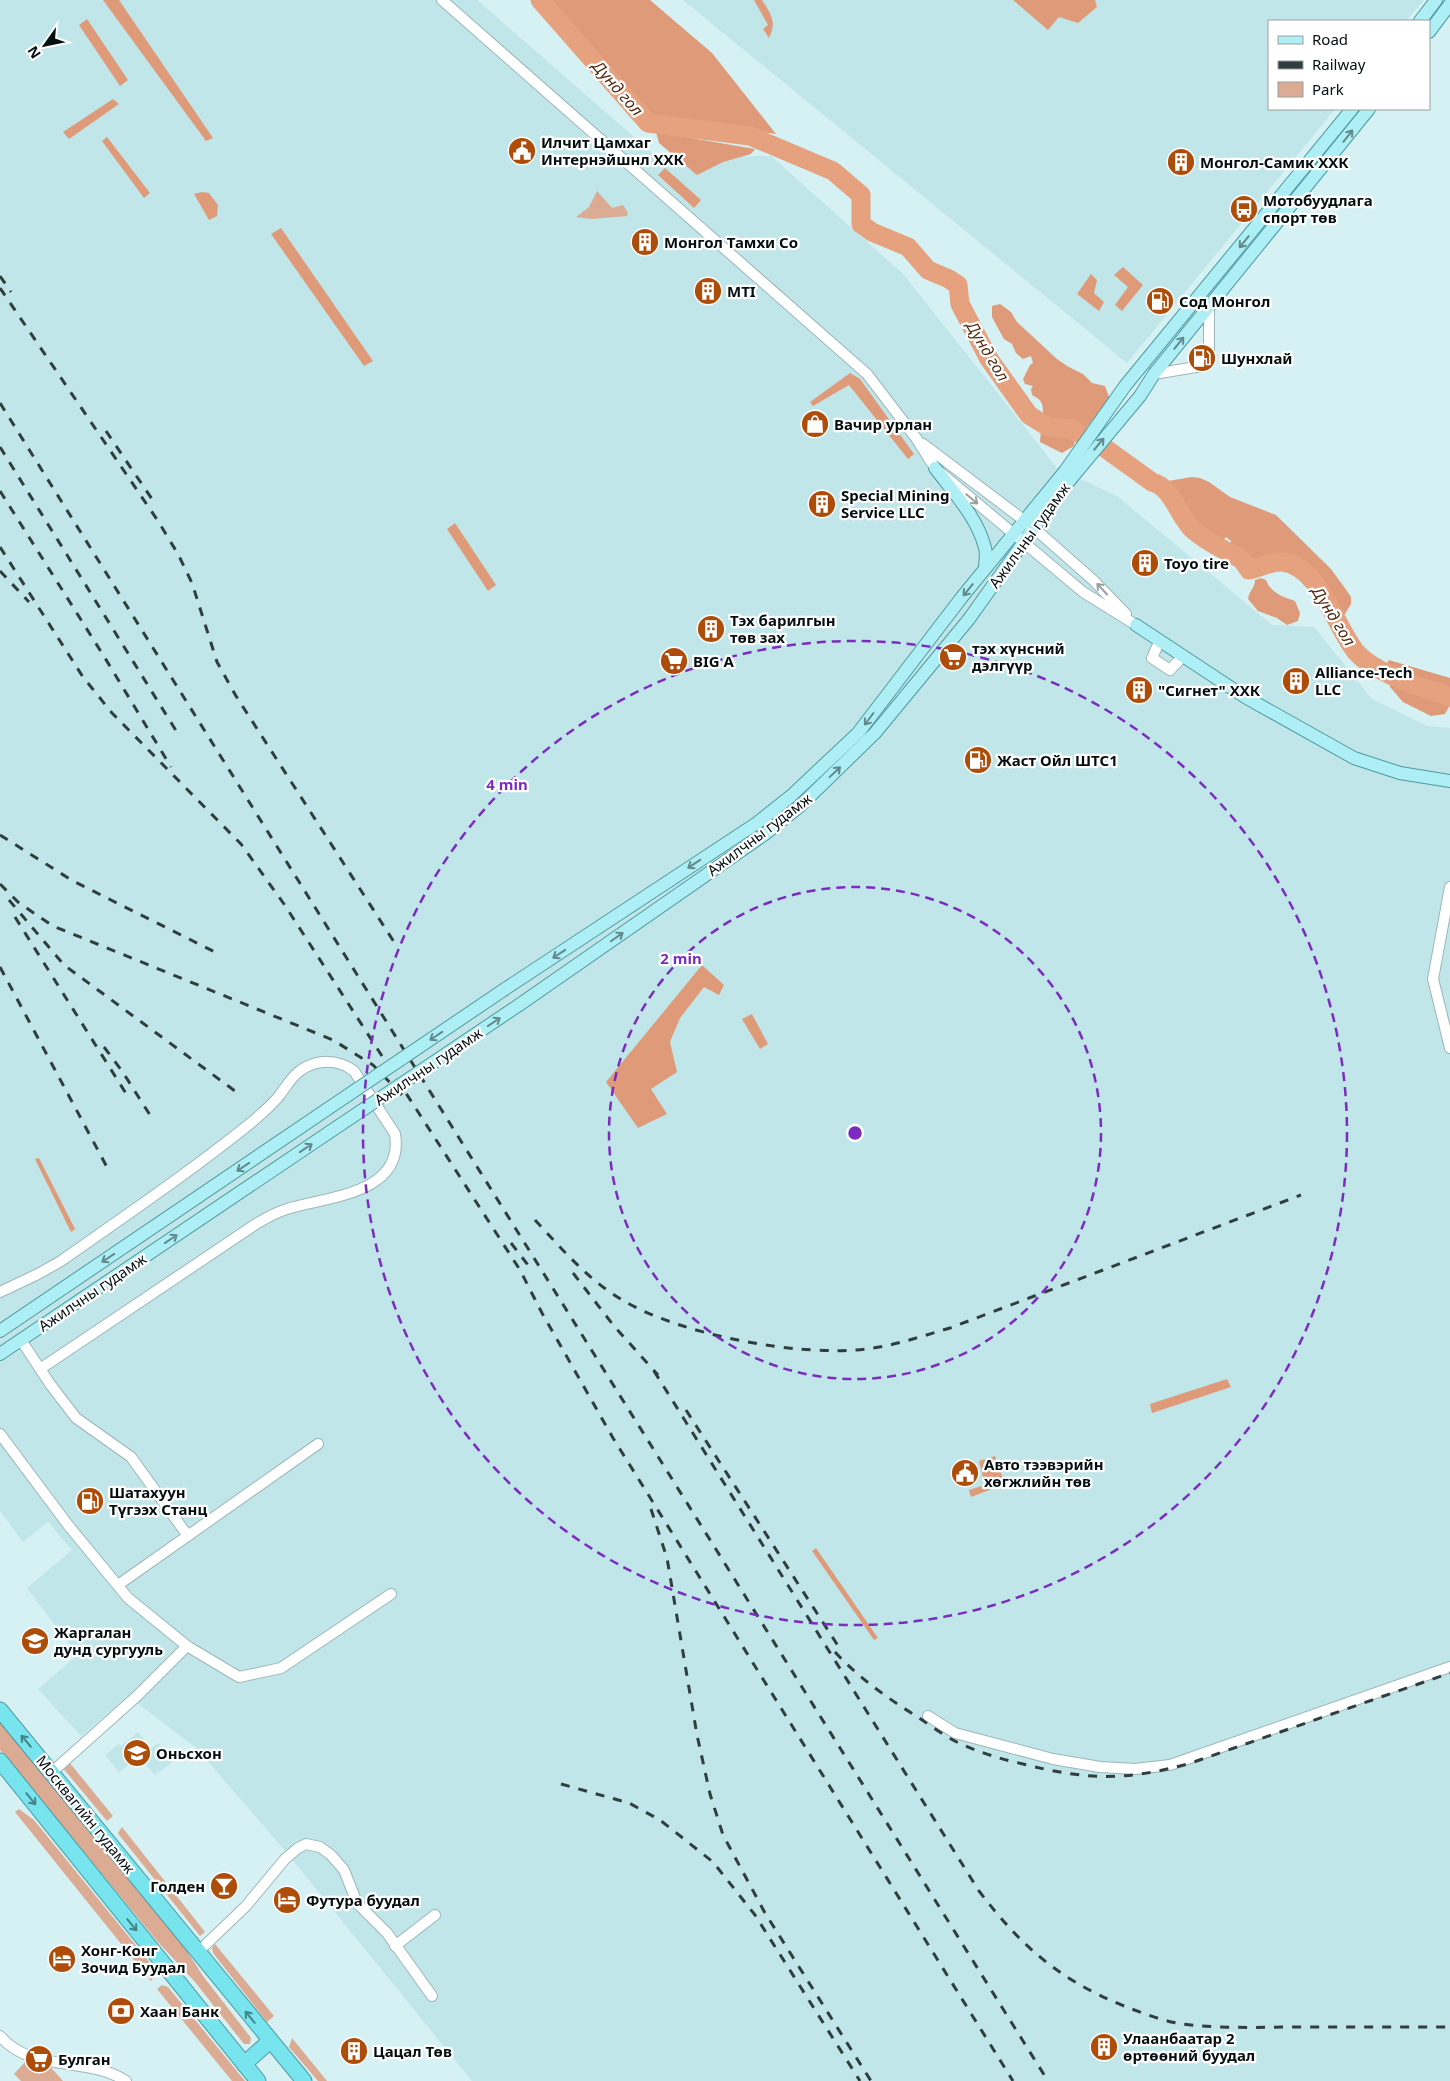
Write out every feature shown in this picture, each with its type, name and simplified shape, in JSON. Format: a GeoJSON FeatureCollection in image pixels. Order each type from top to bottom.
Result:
{"type":"FeatureCollection","features":[{"type":"Feature","properties":{"kind":"highway","name":"Москвагийн гудамж"},"geometry":{"type":"LineString","coordinates":[[0,1710],[304,2081]]}},
{"type":"Feature","properties":{"kind":"highway"},"geometry":{"type":"LineString","coordinates":[[0,1761],[258,2081]]}},
{"type":"Feature","properties":{"kind":"highway"},"geometry":{"type":"LineString","coordinates":[[244,2064],[270,2041]]}},
{"type":"Feature","properties":{"kind":"main road"},"geometry":{"type":"LineString","coordinates":[[1421,20],[1436,0]]}},
{"type":"Feature","properties":{"kind":"main road"},"geometry":{"type":"LineString","coordinates":[[1430,31],[1450,4]]}},
{"type":"Feature","properties":{"kind":"main road","name":"Ажилчны гудамж"},"geometry":{"type":"LineString","coordinates":[[0,1354],[519,1005],[765,834],[800,806],[875,733],[969,619],[1024,542],[1029,524],[1066,476],[1125,386],[1351,110]]}},
{"type":"Feature","properties":{"kind":"main road","name":"Ажилчны гудамж"},"geometry":{"type":"LineString","coordinates":[[1066,476],[1140,396],[1154,374],[1209,305],[1368,110]]}},
{"type":"Feature","properties":{"kind":"main road"},"geometry":{"type":"LineString","coordinates":[[935,468],[970,516],[980,534],[986,550],[985,568]]}},
{"type":"Feature","properties":{"kind":"main road","name":"Ажилчны гудамж"},"geometry":{"type":"LineString","coordinates":[[0,1332],[505,989],[757,823],[791,796],[858,733],[1012,533],[1029,524]]}},
{"type":"Feature","properties":{"kind":"main road"},"geometry":{"type":"LineString","coordinates":[[1136,624],[1245,697],[1354,758],[1400,773],[1450,781]]}},
{"type":"Feature","properties":{"kind":"main road"},"geometry":{"type":"LineString","coordinates":[[791,796],[800,806]]}},
{"type":"Feature","properties":{"kind":"street"},"geometry":{"type":"LineString","coordinates":[[442,0],[867,374],[916,438],[935,468],[1083,592],[1136,624]]}},
{"type":"Feature","properties":{"kind":"street"},"geometry":{"type":"LineString","coordinates":[[1154,374],[1206,362],[1209,305]]}},
{"type":"Feature","properties":{"kind":"street"},"geometry":{"type":"LineString","coordinates":[[916,438],[941,459],[1029,524],[1093,580],[1136,624]]}},
{"type":"Feature","properties":{"kind":"street"},"geometry":{"type":"LineString","coordinates":[[1160,640],[1152,658],[1170,670],[1183,656]]}},
{"type":"Feature","properties":{"kind":"street"},"geometry":{"type":"LineString","coordinates":[[1450,887],[1433,979],[1450,1048]]}},
{"type":"Feature","properties":{"kind":"street"},"geometry":{"type":"LineString","coordinates":[[0,1292],[61,1262],[203,1162],[260,1116],[301,1070],[312,1065],[324,1061],[336,1061],[354,1071],[390,1126],[396,1139],[395,1154],[385,1171],[373,1182],[344,1196],[287,1209],[256,1224],[40,1369]]}},
{"type":"Feature","properties":{"kind":"street"},"geometry":{"type":"LineString","coordinates":[[21,1340],[76,1418],[131,1457],[188,1536]]}},
{"type":"Feature","properties":{"kind":"street"},"geometry":{"type":"LineString","coordinates":[[0,1434],[68,1525],[128,1598],[187,1646],[239,1677],[262,1673],[287,1664],[390,1594]]}},
{"type":"Feature","properties":{"kind":"street"},"geometry":{"type":"LineString","coordinates":[[118,1585],[318,1444]]}},
{"type":"Feature","properties":{"kind":"street"},"geometry":{"type":"LineString","coordinates":[[52,1772],[137,1696],[187,1646]]}},
{"type":"Feature","properties":{"kind":"street"},"geometry":{"type":"LineString","coordinates":[[928,1716],[955,1733],[1053,1759],[1100,1767],[1135,1769],[1170,1765],[1450,1667]]}},
{"type":"Feature","properties":{"kind":"street"},"geometry":{"type":"LineString","coordinates":[[198,1952],[240,1912],[285,1859],[306,1844],[320,1847],[331,1855],[344,1870],[357,1903],[387,1933],[432,1996]]}},
{"type":"Feature","properties":{"kind":"street"},"geometry":{"type":"LineString","coordinates":[[395,1946],[435,1916]]}},
{"type":"Feature","properties":{"kind":"street"},"geometry":{"type":"LineString","coordinates":[[0,2036],[8,2046],[23,2054],[104,2072],[119,2076],[126,2081]]}},
{"type":"Feature","properties":{"kind":"shaded area"},"geometry":{"type":"Polygon","coordinates":[[[0,0],[477,0],[657,157],[771,156],[903,274],[1057,468],[1117,496],[1272,625],[1314,627],[1372,699],[1427,726],[1450,728],[1450,2081],[472,2081],[282,1847],[196,1748],[128,1696],[81,1736],[38,1689],[78,1655],[27,1588],[72,1550],[48,1522],[23,1542],[0,1511],[0,0]]]}},
{"type":"Feature","properties":{"kind":"shaded area"},"geometry":{"type":"Polygon","coordinates":[[[103,0],[119,0],[213,138],[206,141],[103,0]]]}},
{"type":"Feature","properties":{"kind":"shaded area"},"geometry":{"type":"Polygon","coordinates":[[[547,0],[650,0],[712,53],[776,134],[649,116],[547,0]]]}},
{"type":"Feature","properties":{"kind":"shaded area"},"geometry":{"type":"Polygon","coordinates":[[[683,0],[1424,0],[1407,20],[1268,20],[1268,110],[1334,110],[1127,363],[683,0]]]}},
{"type":"Feature","properties":{"kind":"shaded area"},"geometry":{"type":"Polygon","coordinates":[[[754,0],[762,0],[772,18],[773,27],[769,38],[763,29],[768,25],[754,0]]]}},
{"type":"Feature","properties":{"kind":"shaded area"},"geometry":{"type":"Polygon","coordinates":[[[1013,0],[1095,0],[1097,7],[1078,23],[1059,17],[1048,30],[1013,0]]]}},
{"type":"Feature","properties":{"kind":"shaded area"},"geometry":{"type":"Polygon","coordinates":[[[87,19],[128,80],[120,86],[79,25],[87,19]]]}},
{"type":"Feature","properties":{"kind":"shaded area"},"geometry":{"type":"Polygon","coordinates":[[[113,99],[119,104],[69,139],[63,132],[113,99]]]}},
{"type":"Feature","properties":{"kind":"shaded area"},"geometry":{"type":"Polygon","coordinates":[[[656,132],[755,149],[751,154],[723,162],[697,175],[659,143],[656,132]]]}},
{"type":"Feature","properties":{"kind":"shaded area"},"geometry":{"type":"Polygon","coordinates":[[[107,137],[150,193],[144,198],[102,141],[107,137]]]}},
{"type":"Feature","properties":{"kind":"shaded area"},"geometry":{"type":"Polygon","coordinates":[[[665,168],[701,200],[694,208],[658,175],[665,168]]]}},
{"type":"Feature","properties":{"kind":"shaded area"},"geometry":{"type":"Polygon","coordinates":[[[209,193],[218,205],[217,216],[209,220],[194,194],[209,193]]]}},
{"type":"Feature","properties":{"kind":"shaded area"},"geometry":{"type":"Polygon","coordinates":[[[281,228],[373,361],[364,366],[271,234],[281,228]]]}},
{"type":"Feature","properties":{"kind":"shaded area"},"geometry":{"type":"Polygon","coordinates":[[[1123,267],[1143,285],[1122,311],[1115,305],[1128,287],[1114,275],[1123,267]]]}},
{"type":"Feature","properties":{"kind":"shaded area"},"geometry":{"type":"Polygon","coordinates":[[[1091,274],[1097,280],[1094,293],[1104,302],[1099,311],[1077,294],[1091,274]]]}},
{"type":"Feature","properties":{"kind":"shaded area"},"geometry":{"type":"Polygon","coordinates":[[[1000,304],[1011,312],[1017,322],[1057,359],[1083,374],[1092,383],[1105,386],[1110,400],[1086,428],[1068,421],[1062,424],[1045,421],[1042,403],[1032,395],[1031,389],[1033,386],[1025,384],[1023,379],[1033,363],[1031,356],[1023,359],[1016,353],[1012,344],[1004,339],[992,317],[992,306],[1000,304]]]}},
{"type":"Feature","properties":{"kind":"shaded area"},"geometry":{"type":"Polygon","coordinates":[[[850,373],[860,379],[914,454],[908,459],[849,385],[813,406],[810,402],[850,373]]]}},
{"type":"Feature","properties":{"kind":"shaded area"},"geometry":{"type":"Polygon","coordinates":[[[1041,430],[1071,432],[1075,439],[1074,446],[1062,453],[1040,442],[1041,430]]]}},
{"type":"Feature","properties":{"kind":"shaded area"},"geometry":{"type":"Polygon","coordinates":[[[1126,470],[1142,472],[1149,478],[1152,476],[1155,477],[1156,481],[1162,482],[1192,477],[1200,478],[1230,497],[1276,515],[1331,569],[1347,591],[1351,597],[1351,604],[1345,614],[1328,613],[1308,579],[1293,569],[1277,567],[1248,575],[1232,556],[1231,541],[1226,537],[1222,542],[1217,542],[1209,533],[1197,530],[1176,494],[1154,490],[1143,482],[1133,479],[1126,470]]]}},
{"type":"Feature","properties":{"kind":"shaded area"},"geometry":{"type":"Polygon","coordinates":[[[455,523],[496,585],[488,591],[447,529],[455,523]]]}},
{"type":"Feature","properties":{"kind":"shaded area"},"geometry":{"type":"Polygon","coordinates":[[[1261,578],[1266,580],[1278,594],[1295,601],[1300,613],[1298,621],[1287,625],[1277,618],[1258,611],[1248,599],[1255,580],[1261,578]]]}},
{"type":"Feature","properties":{"kind":"shaded area"},"geometry":{"type":"Polygon","coordinates":[[[1389,660],[1450,678],[1450,705],[1445,714],[1431,716],[1403,702],[1390,687],[1385,666],[1389,660]]]}},
{"type":"Feature","properties":{"kind":"shaded area"},"geometry":{"type":"Polygon","coordinates":[[[702,965],[724,985],[719,995],[704,987],[680,1018],[670,1042],[677,1072],[651,1089],[667,1114],[638,1128],[606,1082],[702,965]]]}},
{"type":"Feature","properties":{"kind":"shaded area"},"geometry":{"type":"Polygon","coordinates":[[[752,1014],[768,1044],[760,1049],[742,1019],[752,1014]]]}},
{"type":"Feature","properties":{"kind":"shaded area"},"geometry":{"type":"Polygon","coordinates":[[[39,1158],[75,1229],[71,1232],[35,1159],[39,1158]]]}},
{"type":"Feature","properties":{"kind":"shaded area"},"geometry":{"type":"Polygon","coordinates":[[[1227,1379],[1231,1387],[1152,1413],[1150,1404],[1227,1379]]]}},
{"type":"Feature","properties":{"kind":"shaded area"},"geometry":{"type":"Polygon","coordinates":[[[995,1456],[1005,1484],[971,1497],[969,1490],[985,1485],[979,1461],[995,1456]]]}},
{"type":"Feature","properties":{"kind":"shaded area"},"geometry":{"type":"Polygon","coordinates":[[[816,1548],[878,1638],[874,1640],[812,1551],[816,1548]]]}},
{"type":"Feature","properties":{"kind":"shaded area","name":"Оньсхон"},"geometry":{"type":"Polygon","coordinates":[[[138,1732],[144,1739],[141,1742],[149,1750],[158,1743],[174,1761],[155,1775],[139,1757],[119,1772],[105,1755],[119,1744],[121,1746],[138,1732]]]}},
{"type":"Feature","properties":{"kind":"green space"},"geometry":{"type":"Polygon","coordinates":[[[597,191],[612,208],[623,205],[628,213],[627,216],[592,219],[576,217],[589,207],[597,191]]]}},
{"type":"Feature","properties":{"kind":"green space"},"geometry":{"type":"Polygon","coordinates":[[[0,1720],[183,1945],[203,1976],[251,2038],[250,2044],[244,2044],[195,1982],[158,1942],[0,1750],[0,1720]]]}},
{"type":"Feature","properties":{"kind":"green space"},"geometry":{"type":"Polygon","coordinates":[[[69,1762],[113,1816],[107,1821],[62,1767],[69,1762]]]}},
{"type":"Feature","properties":{"kind":"green space"},"geometry":{"type":"Polygon","coordinates":[[[19,1809],[34,1820],[155,1969],[155,1976],[151,1981],[15,1812],[19,1809]]]}},
{"type":"Feature","properties":{"kind":"green space"},"geometry":{"type":"Polygon","coordinates":[[[122,1827],[205,1932],[200,1936],[120,1836],[118,1833],[122,1827]]]}},
{"type":"Feature","properties":{"kind":"green space"},"geometry":{"type":"Polygon","coordinates":[[[215,1944],[274,2016],[267,2022],[213,1953],[212,1948],[215,1944]]]}},
{"type":"Feature","properties":{"kind":"green space"},"geometry":{"type":"Polygon","coordinates":[[[162,1985],[168,1987],[245,2081],[232,2081],[157,1989],[162,1985]]]}},
{"type":"Feature","properties":{"kind":"green space"},"geometry":{"type":"Polygon","coordinates":[[[292,2038],[327,2081],[318,2081],[289,2047],[292,2038]]]}},
{"type":"Feature","properties":{"kind":"green space"},"geometry":{"type":"Polygon","coordinates":[[[34,2057],[46,2062],[63,2081],[21,2081],[14,2074],[25,2062],[34,2057]]]}},
{"type":"Feature","properties":{"kind":"waterway","name":"Дунд гол"},"geometry":{"type":"LineString","coordinates":[[540,0],[648,123],[750,136],[833,171],[861,195],[861,224],[872,232],[908,247],[928,270],[958,285],[960,304],[989,359],[1029,415],[1048,427],[1071,429],[1102,446],[1152,482],[1165,489],[1187,523],[1197,534],[1240,559],[1249,570],[1278,562],[1296,566],[1307,574],[1317,586],[1349,642],[1366,661],[1401,680],[1450,697]]}},
{"type":"Feature","properties":{"kind":"railway"},"geometry":{"type":"LineString","coordinates":[[0,276],[11,292]]}},
{"type":"Feature","properties":{"kind":"railway"},"geometry":{"type":"LineString","coordinates":[[0,288],[158,521],[178,554],[192,583],[217,662],[236,696],[396,945]]}},
{"type":"Feature","properties":{"kind":"railway"},"geometry":{"type":"LineString","coordinates":[[0,403],[1048,2081]]}},
{"type":"Feature","properties":{"kind":"railway"},"geometry":{"type":"LineString","coordinates":[[106,431],[156,505]]}},
{"type":"Feature","properties":{"kind":"railway"},"geometry":{"type":"LineString","coordinates":[[0,447],[180,737]]}},
{"type":"Feature","properties":{"kind":"railway"},"geometry":{"type":"LineString","coordinates":[[0,491],[171,767]]}},
{"type":"Feature","properties":{"kind":"railway"},"geometry":{"type":"LineString","coordinates":[[0,547],[83,677],[112,713],[241,844],[284,904],[520,1270],[542,1313],[613,1438],[1013,2081]]}},
{"type":"Feature","properties":{"kind":"railway"},"geometry":{"type":"LineString","coordinates":[[0,571],[29,602]]}},
{"type":"Feature","properties":{"kind":"railway"},"geometry":{"type":"LineString","coordinates":[[0,835],[73,881],[217,953]]}},
{"type":"Feature","properties":{"kind":"railway"},"geometry":{"type":"LineString","coordinates":[[0,884],[19,903],[53,926],[333,1040],[373,1065],[402,1095]]}},
{"type":"Feature","properties":{"kind":"railway"},"geometry":{"type":"LineString","coordinates":[[9,900],[64,965],[235,1091]]}},
{"type":"Feature","properties":{"kind":"railway"},"geometry":{"type":"LineString","coordinates":[[15,917],[127,1095]]}},
{"type":"Feature","properties":{"kind":"railway"},"geometry":{"type":"LineString","coordinates":[[0,967],[108,1169]]}},
{"type":"Feature","properties":{"kind":"railway"},"geometry":{"type":"LineString","coordinates":[[104,1047],[150,1115]]}},
{"type":"Feature","properties":{"kind":"railway"},"geometry":{"type":"LineString","coordinates":[[535,1220],[576,1264],[599,1284],[624,1301],[648,1313],[677,1324],[741,1341],[808,1350],[838,1351],[887,1346],[950,1328],[1301,1195]]}},
{"type":"Feature","properties":{"kind":"railway"},"geometry":{"type":"LineString","coordinates":[[511,1243],[528,1265]]}},
{"type":"Feature","properties":{"kind":"railway"},"geometry":{"type":"LineString","coordinates":[[573,1273],[614,1326],[658,1375]]}},
{"type":"Feature","properties":{"kind":"railway"},"geometry":{"type":"LineString","coordinates":[[654,1371],[979,1891],[1026,1945],[1060,1973],[1101,1996],[1145,2014],[1182,2024],[1212,2027],[1450,2027]]}},
{"type":"Feature","properties":{"kind":"railway"},"geometry":{"type":"LineString","coordinates":[[686,1410],[842,1652]]}},
{"type":"Feature","properties":{"kind":"railway"},"geometry":{"type":"LineString","coordinates":[[651,1509],[667,1558],[697,1735],[710,1794],[723,1835],[765,1913],[871,2081]]}},
{"type":"Feature","properties":{"kind":"railway"},"geometry":{"type":"LineString","coordinates":[[835,1652],[863,1679],[943,1734],[961,1744],[999,1758],[1086,1776],[1124,1776],[1165,1770],[1188,1764],[1450,1673]]}},
{"type":"Feature","properties":{"kind":"railway"},"geometry":{"type":"LineString","coordinates":[[561,1784],[629,1803],[660,1820],[713,1862],[755,1915],[860,2081]]}},
{"type":"Feature","properties":{"kind":"place","name":"Илчит Цамхаг Интернэйшнл ХХК"},"geometry":{"type":"Point","coordinates":[522,151]}},
{"type":"Feature","properties":{"kind":"place","name":"Монгол-Самик ХХК"},"geometry":{"type":"Point","coordinates":[1181,162]}},
{"type":"Feature","properties":{"kind":"place","name":"Мотобуудлага спорт төв"},"geometry":{"type":"Point","coordinates":[1244,209]}},
{"type":"Feature","properties":{"kind":"place","name":"Монгол Тамхи Со"},"geometry":{"type":"Point","coordinates":[645,242]}},
{"type":"Feature","properties":{"kind":"place","name":"MTI"},"geometry":{"type":"Point","coordinates":[708,291]}},
{"type":"Feature","properties":{"kind":"place","name":"Сод Монгол"},"geometry":{"type":"Point","coordinates":[1160,301]}},
{"type":"Feature","properties":{"kind":"place","name":"Шунхлай"},"geometry":{"type":"Point","coordinates":[1202,358]}},
{"type":"Feature","properties":{"kind":"place","name":"Вачир урлан"},"geometry":{"type":"Point","coordinates":[815,424]}},
{"type":"Feature","properties":{"kind":"place","name":"Special Mining Service LLC"},"geometry":{"type":"Point","coordinates":[822,504]}},
{"type":"Feature","properties":{"kind":"place","name":"Toyo tire"},"geometry":{"type":"Point","coordinates":[1145,563]}},
{"type":"Feature","properties":{"kind":"place","name":"Тэх барилгын төв зах"},"geometry":{"type":"Point","coordinates":[711,629]}},
{"type":"Feature","properties":{"kind":"place","name":"тэх хүнсний дэлгүүр"},"geometry":{"type":"Point","coordinates":[953,657]}},
{"type":"Feature","properties":{"kind":"place","name":"BIG A"},"geometry":{"type":"Point","coordinates":[674,661]}},
{"type":"Feature","properties":{"kind":"place","name":"Alliance-Tech LLC"},"geometry":{"type":"Point","coordinates":[1296,681]}},
{"type":"Feature","properties":{"kind":"place","name":"\"Сигнет\" ХХК"},"geometry":{"type":"Point","coordinates":[1139,690]}},
{"type":"Feature","properties":{"kind":"place","name":"Жаст Ойл ШТС1"},"geometry":{"type":"Point","coordinates":[978,760]}},
{"type":"Feature","properties":{"kind":"place","name":"Авто тээвэрийн хөгжлийн төв"},"geometry":{"type":"Point","coordinates":[965,1473]}},
{"type":"Feature","properties":{"kind":"place","name":"Шатахуун Түгээх Станц"},"geometry":{"type":"Point","coordinates":[90,1501]}},
{"type":"Feature","properties":{"kind":"place","name":"Жаргалан дунд сургууль"},"geometry":{"type":"Point","coordinates":[35,1641]}},
{"type":"Feature","properties":{"kind":"place","name":"Оньсхон"},"geometry":{"type":"Point","coordinates":[137,1753]}},
{"type":"Feature","properties":{"kind":"place","name":"Голден"},"geometry":{"type":"Point","coordinates":[224,1886]}},
{"type":"Feature","properties":{"kind":"place","name":"Футура буудал"},"geometry":{"type":"Point","coordinates":[287,1900]}},
{"type":"Feature","properties":{"kind":"place","name":"Хонг-Kонг 3очид Буудал"},"geometry":{"type":"Point","coordinates":[62,1959]}},
{"type":"Feature","properties":{"kind":"place","name":"Хаан Банк"},"geometry":{"type":"Point","coordinates":[121,2011]}},
{"type":"Feature","properties":{"kind":"place","name":"Улаанбаатар 2 өртөөний буудал"},"geometry":{"type":"Point","coordinates":[1104,2047]}},
{"type":"Feature","properties":{"kind":"place","name":"Цацал Төв"},"geometry":{"type":"Point","coordinates":[354,2051]}},
{"type":"Feature","properties":{"kind":"place","name":"Булган"},"geometry":{"type":"Point","coordinates":[39,2059]}}]}
